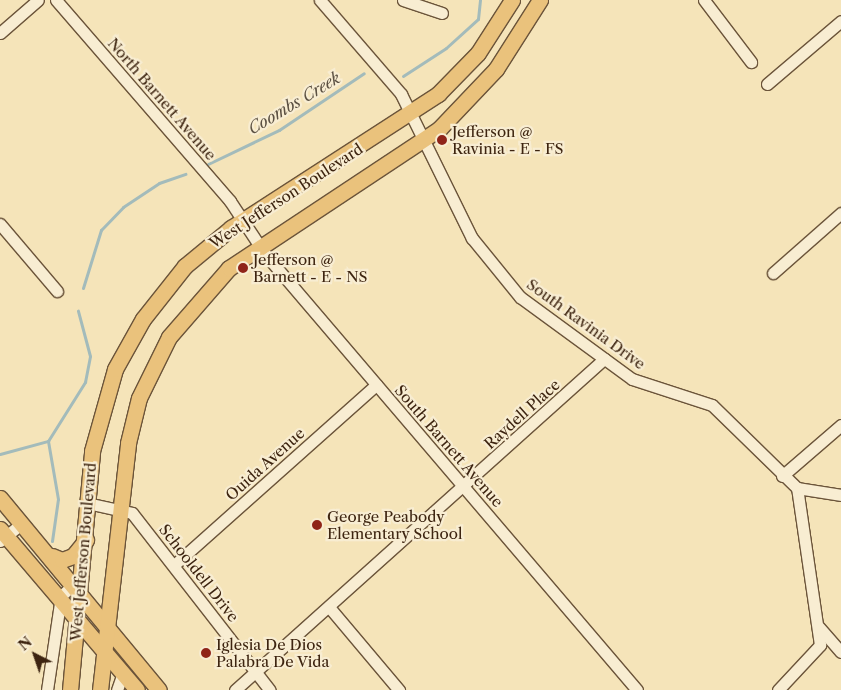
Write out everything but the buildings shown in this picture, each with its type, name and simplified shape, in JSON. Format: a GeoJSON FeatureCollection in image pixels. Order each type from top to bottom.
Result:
{"type":"FeatureCollection","features":[{"type":"Feature","properties":{"kind":"main road","name":"West Jefferson Boulevard"},"geometry":{"type":"LineString","coordinates":[[70,690],[77,616],[77,590],[86,540],[86,503],[98,418],[126,347],[180,272],[244,219],[414,114],[466,68],[512,0]]}},
{"type":"Feature","properties":{"kind":"main road","name":"West Jefferson Boulevard"},"geometry":{"type":"LineString","coordinates":[[100,690],[119,508],[134,414],[154,364],[205,292],[260,247],[425,141],[484,85],[540,0]]}},
{"type":"Feature","properties":{"kind":"main road"},"geometry":{"type":"LineString","coordinates":[[0,498],[52,556],[106,627],[159,690]]}},
{"type":"Feature","properties":{"kind":"main road"},"geometry":{"type":"LineString","coordinates":[[2,535],[61,596],[137,690]]}},
{"type":"Feature","properties":{"kind":"main road"},"geometry":{"type":"LineString","coordinates":[[52,556],[62,560],[73,556],[86,540]]}},
{"type":"Feature","properties":{"kind":"street"},"geometry":{"type":"LineString","coordinates":[[0,33],[38,0]]}},
{"type":"Feature","properties":{"kind":"street","name":"North Barnett Avenue"},"geometry":{"type":"LineString","coordinates":[[56,0],[244,219]]}},
{"type":"Feature","properties":{"kind":"street","name":"South Ravinia Drive"},"geometry":{"type":"LineString","coordinates":[[320,0],[394,85],[414,114],[425,141],[479,248],[520,297],[604,359],[647,386],[712,405],[782,476],[797,488],[841,496]]}},
{"type":"Feature","properties":{"kind":"street"},"geometry":{"type":"LineString","coordinates":[[403,0],[442,13]]}},
{"type":"Feature","properties":{"kind":"street"},"geometry":{"type":"LineString","coordinates":[[704,0],[751,62]]}},
{"type":"Feature","properties":{"kind":"street"},"geometry":{"type":"LineString","coordinates":[[767,84],[841,21]]}},
{"type":"Feature","properties":{"kind":"street"},"geometry":{"type":"LineString","coordinates":[[773,273],[841,213]]}},
{"type":"Feature","properties":{"kind":"street","name":"South Barnett Avenue"},"geometry":{"type":"LineString","coordinates":[[244,219],[260,247],[637,690]]}},
{"type":"Feature","properties":{"kind":"street"},"geometry":{"type":"LineString","coordinates":[[0,224],[58,291]]}},
{"type":"Feature","properties":{"kind":"street","name":"Raydell Place"},"geometry":{"type":"LineString","coordinates":[[235,690],[604,359]]}},
{"type":"Feature","properties":{"kind":"street","name":"Ouida Avenue"},"geometry":{"type":"LineString","coordinates":[[174,565],[376,385]]}},
{"type":"Feature","properties":{"kind":"street"},"geometry":{"type":"LineString","coordinates":[[782,476],[841,425]]}},
{"type":"Feature","properties":{"kind":"street"},"geometry":{"type":"LineString","coordinates":[[778,690],[818,651],[819,627],[797,488]]}},
{"type":"Feature","properties":{"kind":"street","name":"Schooldell Drive"},"geometry":{"type":"LineString","coordinates":[[86,503],[119,508],[132,513],[270,690]]}},
{"type":"Feature","properties":{"kind":"street"},"geometry":{"type":"LineString","coordinates":[[2,535],[22,523]]}},
{"type":"Feature","properties":{"kind":"street"},"geometry":{"type":"LineString","coordinates":[[47,690],[61,596],[77,590]]}},
{"type":"Feature","properties":{"kind":"street"},"geometry":{"type":"LineString","coordinates":[[329,607],[399,690]]}},
{"type":"Feature","properties":{"kind":"street"},"geometry":{"type":"LineString","coordinates":[[819,627],[841,652]]}},
{"type":"Feature","properties":{"kind":"street"},"geometry":{"type":"LineString","coordinates":[[117,690],[123,673]]}},
{"type":"Feature","properties":{"kind":"waterway","name":"Coombs Creek"},"geometry":{"type":"LineString","coordinates":[[403,76],[446,48],[478,19],[480,0]]}},
{"type":"Feature","properties":{"kind":"waterway","name":"Coombs Creek"},"geometry":{"type":"LineString","coordinates":[[208,164],[279,130],[364,73]]}},
{"type":"Feature","properties":{"kind":"waterway","name":"Coombs Creek"},"geometry":{"type":"LineString","coordinates":[[83,288],[101,230],[123,207],[159,183],[185,174]]}},
{"type":"Feature","properties":{"kind":"waterway","name":"Coombs Creek"},"geometry":{"type":"LineString","coordinates":[[52,541],[58,499],[48,441],[85,382],[90,356],[78,311]]}},
{"type":"Feature","properties":{"kind":"waterway"},"geometry":{"type":"LineString","coordinates":[[0,454],[48,441]]}},
{"type":"Feature","properties":{"kind":"place","name":"Jefferson @ Ravinia - E - FS"},"geometry":{"type":"Point","coordinates":[442,140]}},
{"type":"Feature","properties":{"kind":"place","name":"Jefferson @ Barnett - E - NS"},"geometry":{"type":"Point","coordinates":[243,268]}},
{"type":"Feature","properties":{"kind":"place","name":"George Peabody Elementary School"},"geometry":{"type":"Point","coordinates":[317,525]}},
{"type":"Feature","properties":{"kind":"place","name":"Iglesia De Dios Palabra De Vida"},"geometry":{"type":"Point","coordinates":[206,653]}}]}
